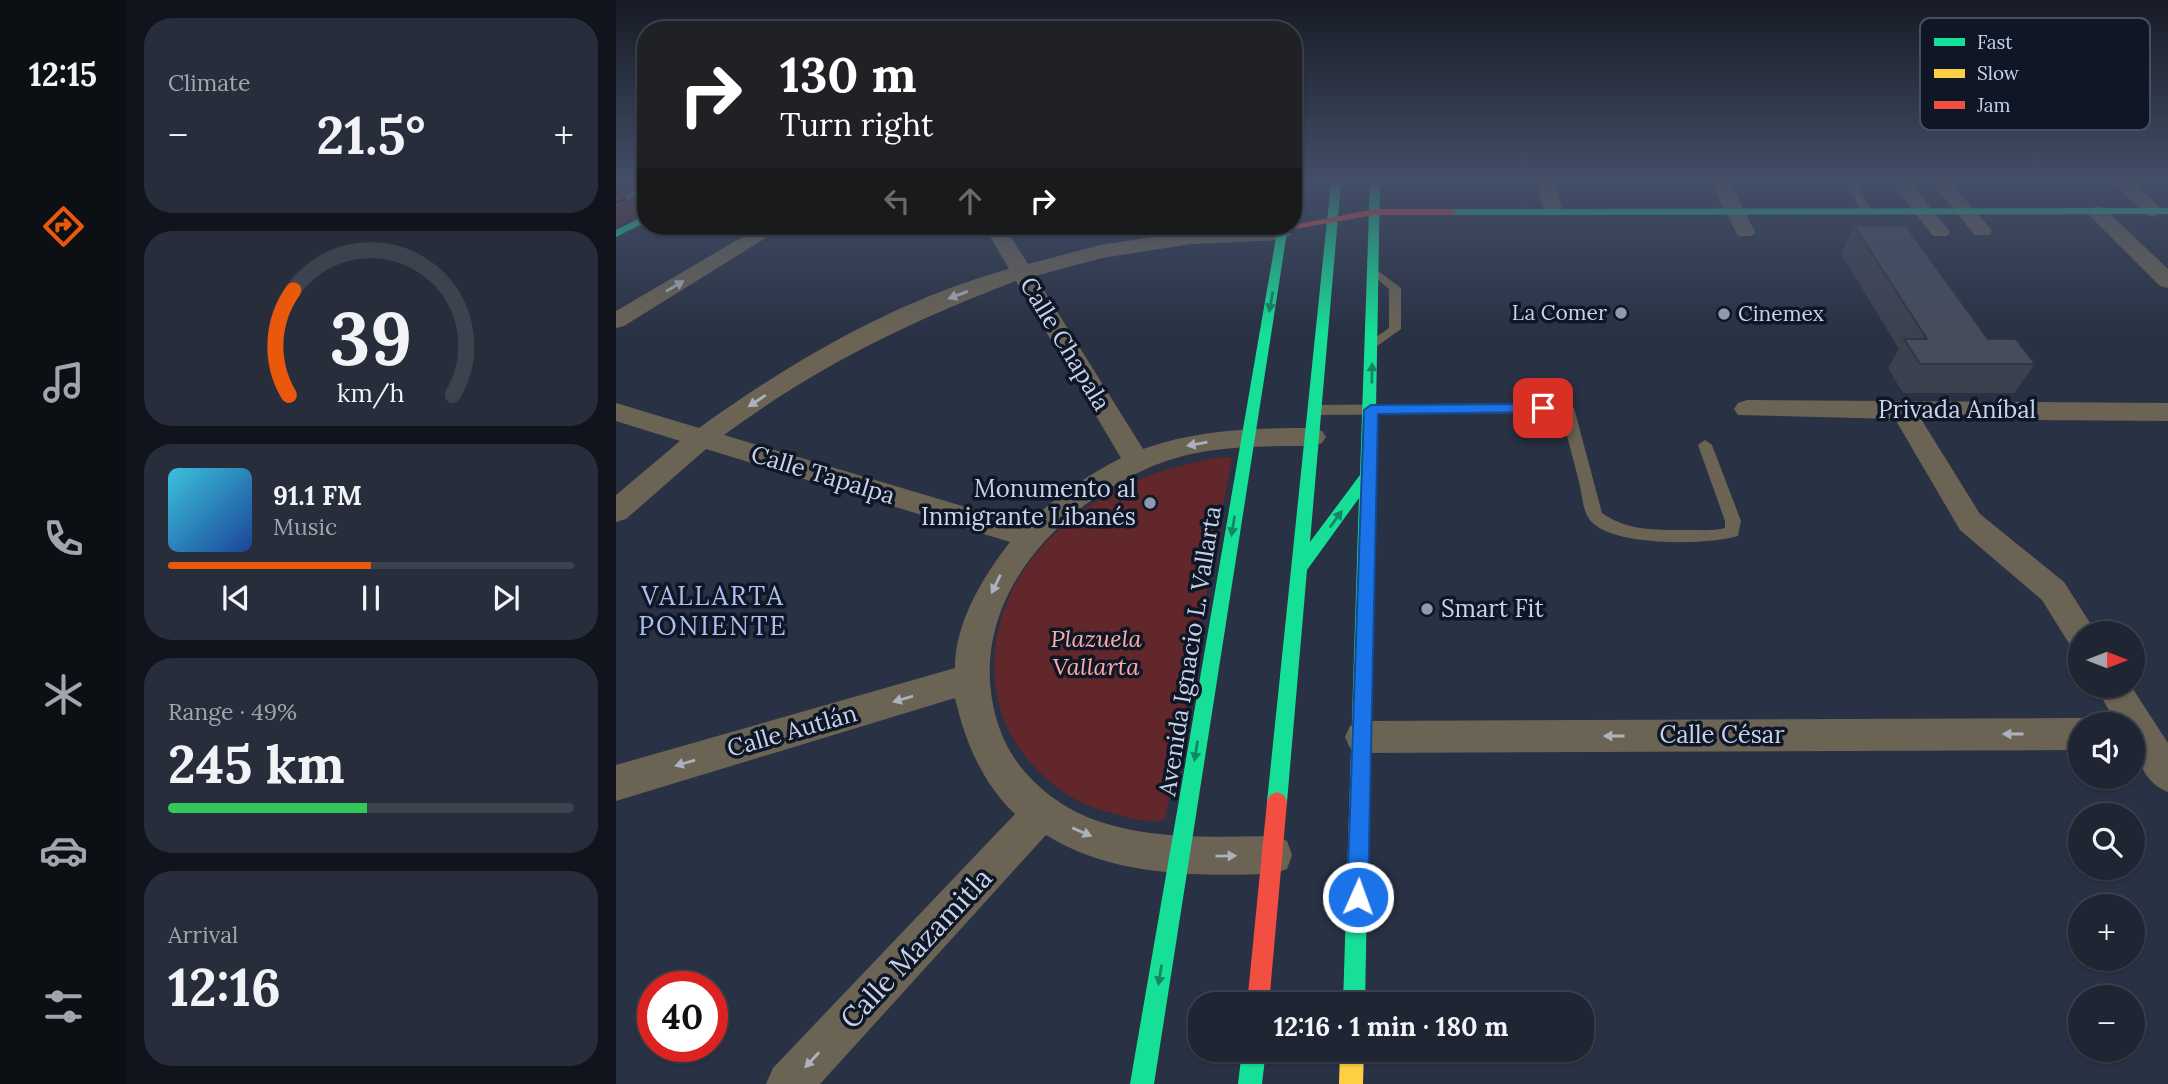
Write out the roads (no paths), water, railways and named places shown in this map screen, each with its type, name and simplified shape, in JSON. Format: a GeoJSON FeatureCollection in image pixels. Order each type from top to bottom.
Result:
{"type":"FeatureCollection","features":[{"type":"Feature","properties":{"kind":"street"},"geometry":{"type":"LineString","coordinates":[[1259,992],[1331,233]]}},
{"type":"Feature","properties":{"kind":"street"},"geometry":{"type":"LineString","coordinates":[[1354,992],[1370,472],[1373,270],[1381,233]]}},
{"type":"Feature","properties":{"kind":"street"},"geometry":{"type":"LineString","coordinates":[[2119,233],[2168,282]]}},
{"type":"Feature","properties":{"kind":"street"},"geometry":{"type":"LineString","coordinates":[[616,321],[760,235]]}},
{"type":"Feature","properties":{"kind":"street","name":"Calle Chapala"},"geometry":{"type":"LineString","coordinates":[[999,235],[1137,461]]}},
{"type":"Feature","properties":{"kind":"street"},"geometry":{"type":"LineString","coordinates":[[616,511],[703,439],[803,371],[904,316],[1023,274],[1140,244],[1245,235]]}},
{"type":"Feature","properties":{"kind":"street","name":"Avenida Ignacio L. Vallarta"},"geometry":{"type":"LineString","coordinates":[[1142,1084],[1282,235]]}},
{"type":"Feature","properties":{"kind":"street","name":"Privada Aníbal"},"geometry":{"type":"LineString","coordinates":[[1746,409],[2168,412]]}},
{"type":"Feature","properties":{"kind":"street"},"geometry":{"type":"LineString","coordinates":[[1903,410],[1970,522],[2053,591],[2072,621]]}},
{"type":"Feature","properties":{"kind":"street","name":"Calle Tapalpa"},"geometry":{"type":"LineString","coordinates":[[616,412],[1030,537]]}},
{"type":"Feature","properties":{"kind":"street"},"geometry":{"type":"LineString","coordinates":[[1273,855],[1179,857],[1115,845],[1080,832],[1042,812],[996,764],[976,722],[969,680],[977,628],[999,576],[1030,537],[1065,505],[1137,461],[1185,446],[1248,437],[1314,423]]}},
{"type":"Feature","properties":{"kind":"street"},"geometry":{"type":"LineString","coordinates":[[1301,566],[1370,472]]}},
{"type":"Feature","properties":{"kind":"street","name":"Calle Autlán"},"geometry":{"type":"LineString","coordinates":[[616,783],[969,680]]}},
{"type":"Feature","properties":{"kind":"street"},"geometry":{"type":"LineString","coordinates":[[2121,698],[2148,733],[2168,775]]}},
{"type":"Feature","properties":{"kind":"street","name":"Calle César"},"geometry":{"type":"LineString","coordinates":[[1363,737],[2068,734]]}},
{"type":"Feature","properties":{"kind":"street","name":"Calle Mazamitla"},"geometry":{"type":"LineString","coordinates":[[789,1084],[1042,812]]}},
{"type":"Feature","properties":{"kind":"street"},"geometry":{"type":"LineString","coordinates":[[1250,1084],[1253,1062]]}},
{"type":"Feature","properties":{"kind":"street"},"geometry":{"type":"LineString","coordinates":[[1351,1084],[1352,1062]]}},
{"type":"Feature","properties":{"kind":"lane"},"geometry":{"type":"LineString","coordinates":[[1373,270],[1395,288],[1395,329],[1373,345]]}},
{"type":"Feature","properties":{"kind":"lane"},"geometry":{"type":"LineString","coordinates":[[1314,423],[1371,410],[1567,408],[1595,516],[1606,526],[1623,532],[1718,536],[1732,531],[1733,521],[1705,445]]}},
{"type":"Feature","properties":{"kind":"place","name":"La Comer"},"geometry":{"type":"Point","coordinates":[1621,313]}},
{"type":"Feature","properties":{"kind":"place","name":"Cinemex"},"geometry":{"type":"Point","coordinates":[1724,314]}},
{"type":"Feature","properties":{"kind":"place","name":"Monumento al Inmigrante Libanés"},"geometry":{"type":"Point","coordinates":[1150,503]}},
{"type":"Feature","properties":{"kind":"place","name":"Smart Fit"},"geometry":{"type":"Point","coordinates":[1427,609]}},
{"type":"Feature","properties":{"kind":"district","name":"VALLARTA PONIENTE"},"geometry":{"type":"Point","coordinates":[713,611]}},
{"type":"Feature","properties":{"kind":"park label","name":"Plazuela Vallarta"},"geometry":{"type":"Point","coordinates":[1096,653]}}]}
